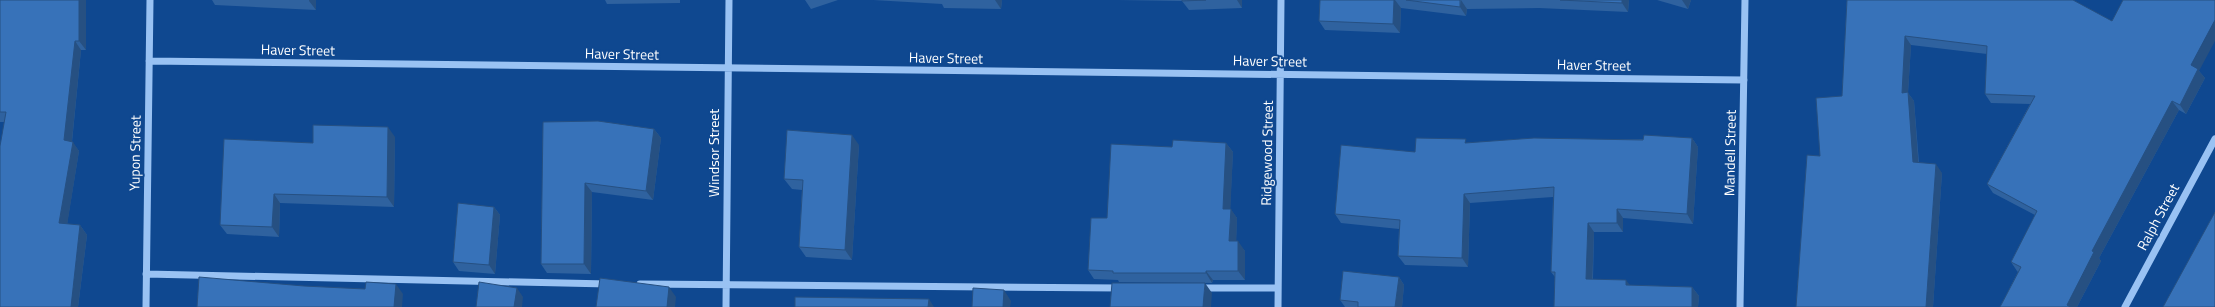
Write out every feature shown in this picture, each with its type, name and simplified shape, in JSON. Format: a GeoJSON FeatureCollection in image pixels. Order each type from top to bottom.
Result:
{"type":"FeatureCollection","features":[{"type":"Feature","properties":{"kind":"street","name":"Yupon Street"},"geometry":{"type":"LineString","coordinates":[[146,307],[150,0]]}},
{"type":"Feature","properties":{"kind":"street","name":"Windsor Street"},"geometry":{"type":"LineString","coordinates":[[726,307],[728,0]]}},
{"type":"Feature","properties":{"kind":"street","name":"Ridgewood Street"},"geometry":{"type":"LineString","coordinates":[[1278,307],[1281,0]]}},
{"type":"Feature","properties":{"kind":"street","name":"Mandell Street"},"geometry":{"type":"LineString","coordinates":[[1740,307],[1745,0]]}},
{"type":"Feature","properties":{"kind":"street","name":"Haver Street"},"geometry":{"type":"LineString","coordinates":[[149,61],[1744,80]]}},
{"type":"Feature","properties":{"kind":"street","name":"Ralph Street"},"geometry":{"type":"LineString","coordinates":[[2125,307],[2215,139]]}},
{"type":"Feature","properties":{"kind":"street"},"geometry":{"type":"LineString","coordinates":[[146,274],[615,284]]}},
{"type":"Feature","properties":{"kind":"street"},"geometry":{"type":"LineString","coordinates":[[631,284],[726,286],[1126,288]]}},
{"type":"Feature","properties":{"kind":"street"},"geometry":{"type":"LineString","coordinates":[[1190,288],[1278,288]]}},
{"type":"Feature","properties":{"kind":"building"},"geometry":{"type":"Polygon","coordinates":[[[0,0],[79,0],[79,41],[75,41],[64,140],[73,142],[59,223],[80,225],[71,307],[0,307],[0,146],[6,112],[0,112],[0,0]]]}},
{"type":"Feature","properties":{"kind":"building"},"geometry":{"type":"Polygon","coordinates":[[[1182,0],[1206,0],[1182,1],[1182,0]]]}},
{"type":"Feature","properties":{"kind":"building"},"geometry":{"type":"Polygon","coordinates":[[[1320,0],[1394,0],[1393,24],[1319,21],[1320,0]]]}},
{"type":"Feature","properties":{"kind":"building"},"geometry":{"type":"Polygon","coordinates":[[[1406,0],[1460,0],[1460,7],[1406,0]]]}},
{"type":"Feature","properties":{"kind":"building"},"geometry":{"type":"Polygon","coordinates":[[[1560,0],[1622,0],[1622,3],[1560,0]]]}},
{"type":"Feature","properties":{"kind":"building"},"geometry":{"type":"Polygon","coordinates":[[[1847,0],[2073,0],[2112,21],[2123,0],[2215,0],[2215,20],[2191,65],[2198,69],[2180,105],[2172,101],[2092,251],[2094,252],[2067,305],[2070,307],[2000,307],[2021,267],[2011,262],[2037,211],[1987,184],[2035,96],[1985,94],[1987,46],[1905,36],[1902,93],[1908,92],[1913,162],[1936,164],[1926,307],[1796,307],[1807,155],[1820,156],[1816,98],[1842,96],[1847,0]]]}},
{"type":"Feature","properties":{"kind":"building"},"geometry":{"type":"Polygon","coordinates":[[[598,121],[654,129],[646,191],[585,183],[584,264],[541,264],[543,122],[598,121]]]}},
{"type":"Feature","properties":{"kind":"building"},"geometry":{"type":"Polygon","coordinates":[[[313,125],[388,127],[387,197],[274,194],[272,227],[220,225],[224,139],[313,143],[313,125]]]}},
{"type":"Feature","properties":{"kind":"building"},"geometry":{"type":"Polygon","coordinates":[[[787,130],[852,135],[845,250],[799,247],[803,180],[784,179],[787,130]]]}},
{"type":"Feature","properties":{"kind":"building"},"geometry":{"type":"Polygon","coordinates":[[[1644,135],[1692,138],[1687,214],[1617,209],[1617,223],[1588,223],[1586,279],[1626,280],[1626,285],[1692,287],[1692,307],[1554,307],[1555,272],[1551,272],[1554,187],[1464,194],[1462,258],[1398,256],[1400,220],[1335,214],[1341,145],[1415,152],[1416,138],[1466,139],[1465,143],[1534,138],[1643,140],[1644,135]]]}},
{"type":"Feature","properties":{"kind":"building"},"geometry":{"type":"Polygon","coordinates":[[[1173,140],[1226,143],[1223,209],[1231,209],[1229,241],[1238,241],[1238,271],[1206,271],[1206,273],[1113,273],[1113,271],[1088,270],[1091,218],[1107,218],[1111,144],[1172,147],[1173,140]]]}},
{"type":"Feature","properties":{"kind":"building"},"geometry":{"type":"Polygon","coordinates":[[[458,203],[494,207],[489,265],[453,262],[458,203]]]}},
{"type":"Feature","properties":{"kind":"building"},"geometry":{"type":"Polygon","coordinates":[[[2215,212],[2215,307],[2163,307],[2215,212]]]}},
{"type":"Feature","properties":{"kind":"building"},"geometry":{"type":"Polygon","coordinates":[[[1343,271],[1399,277],[1395,307],[1358,307],[1358,302],[1340,300],[1343,271]]]}},
{"type":"Feature","properties":{"kind":"building"},"geometry":{"type":"Polygon","coordinates":[[[199,277],[304,286],[365,289],[366,282],[396,284],[394,307],[197,307],[199,277]]]}},
{"type":"Feature","properties":{"kind":"building"},"geometry":{"type":"Polygon","coordinates":[[[600,278],[669,287],[667,307],[596,307],[600,278]]]}},
{"type":"Feature","properties":{"kind":"building"},"geometry":{"type":"Polygon","coordinates":[[[479,282],[517,288],[514,307],[476,307],[479,282]]]}},
{"type":"Feature","properties":{"kind":"building"},"geometry":{"type":"Polygon","coordinates":[[[1112,283],[1205,283],[1203,307],[1110,307],[1112,283]]]}},
{"type":"Feature","properties":{"kind":"building"},"geometry":{"type":"Polygon","coordinates":[[[973,288],[1004,290],[1003,307],[972,307],[973,288]]]}},
{"type":"Feature","properties":{"kind":"building"},"geometry":{"type":"Polygon","coordinates":[[[795,297],[929,299],[928,307],[795,307],[795,297]]]}}]}
